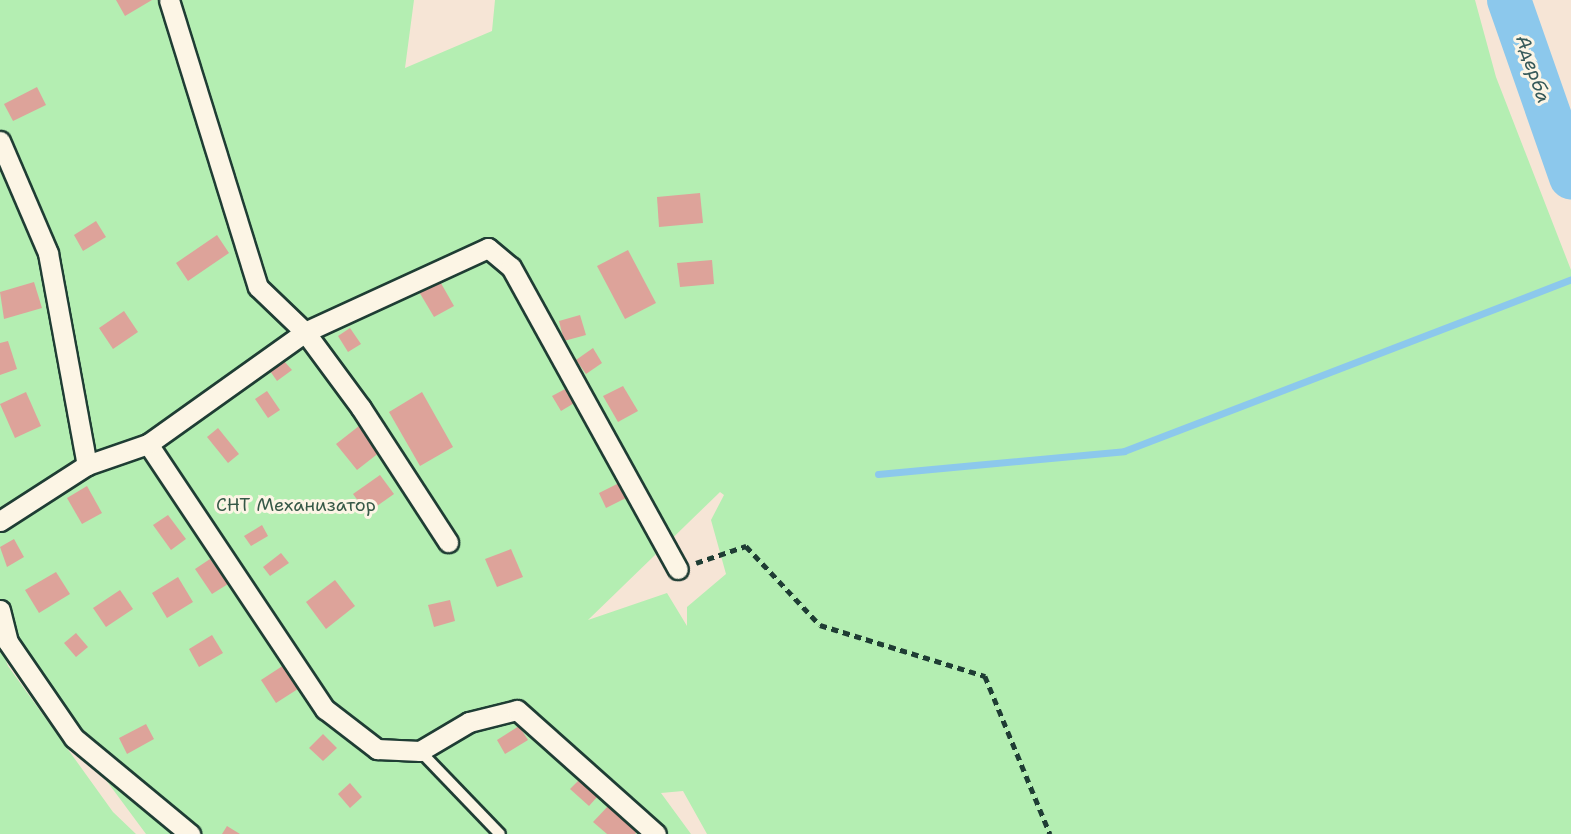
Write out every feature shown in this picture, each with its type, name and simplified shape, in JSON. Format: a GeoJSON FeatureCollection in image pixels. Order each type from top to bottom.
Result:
{"type":"FeatureCollection","features":[{"type":"Feature","properties":{"kind":"street"},"geometry":{"type":"LineString","coordinates":[[169,0],[258,287],[305,332],[361,408],[448,542]]}},
{"type":"Feature","properties":{"kind":"street"},"geometry":{"type":"LineString","coordinates":[[0,141],[48,253],[87,465]]}},
{"type":"Feature","properties":{"kind":"street"},"geometry":{"type":"LineString","coordinates":[[1,519],[87,465],[148,444],[305,332],[488,248],[511,267],[678,569]]}},
{"type":"Feature","properties":{"kind":"street"},"geometry":{"type":"LineString","coordinates":[[148,444],[325,709],[377,749],[420,751],[469,722],[517,710],[656,834]]}},
{"type":"Feature","properties":{"kind":"street"},"geometry":{"type":"LineString","coordinates":[[0,610],[8,642],[74,738],[190,834]]}},
{"type":"Feature","properties":{"kind":"lane"},"geometry":{"type":"LineString","coordinates":[[420,751],[500,834]]}},
{"type":"Feature","properties":{"kind":"path"},"geometry":{"type":"LineString","coordinates":[[678,569],[746,546],[820,625],[985,676],[1050,834]]}},
{"type":"Feature","properties":{"kind":"green space","name":"СНТ Механизатор"},"geometry":{"type":"Polygon","coordinates":[[[0,0],[414,0],[405,68],[492,31],[495,0],[1475,0],[1496,77],[1571,270],[1571,834],[707,834],[683,791],[661,793],[691,834],[146,834],[0,637],[0,0]],[[720,492],[588,620],[667,593],[687,626],[687,607],[726,574],[711,520],[724,495],[720,492]]]}},
{"type":"Feature","properties":{"kind":"green space"},"geometry":{"type":"Polygon","coordinates":[[[0,645],[8,666],[113,812],[136,834],[0,834],[0,645]]]}},
{"type":"Feature","properties":{"kind":"building"},"geometry":{"type":"Polygon","coordinates":[[[116,0],[152,0],[125,16],[116,0]]]}},
{"type":"Feature","properties":{"kind":"building"},"geometry":{"type":"Polygon","coordinates":[[[37,87],[46,105],[13,121],[4,104],[37,87]]]}},
{"type":"Feature","properties":{"kind":"building"},"geometry":{"type":"Polygon","coordinates":[[[700,193],[703,223],[659,227],[657,197],[700,193]]]}},
{"type":"Feature","properties":{"kind":"building"},"geometry":{"type":"Polygon","coordinates":[[[96,221],[106,237],[83,251],[74,235],[96,221]]]}},
{"type":"Feature","properties":{"kind":"building"},"geometry":{"type":"Polygon","coordinates":[[[217,235],[229,253],[188,281],[176,263],[217,235]]]}},
{"type":"Feature","properties":{"kind":"building"},"geometry":{"type":"Polygon","coordinates":[[[628,250],[656,303],[625,319],[597,266],[628,250]]]}},
{"type":"Feature","properties":{"kind":"building"},"geometry":{"type":"Polygon","coordinates":[[[712,260],[714,284],[680,287],[677,263],[712,260]]]}},
{"type":"Feature","properties":{"kind":"building"},"geometry":{"type":"Polygon","coordinates":[[[438,278],[454,306],[434,317],[418,290],[438,278]]]}},
{"type":"Feature","properties":{"kind":"building"},"geometry":{"type":"Polygon","coordinates":[[[34,282],[42,308],[4,319],[0,292],[34,282]]]}},
{"type":"Feature","properties":{"kind":"building"},"geometry":{"type":"Polygon","coordinates":[[[124,311],[138,332],[113,349],[99,328],[124,311]]]}},
{"type":"Feature","properties":{"kind":"building"},"geometry":{"type":"Polygon","coordinates":[[[580,315],[586,335],[564,341],[559,321],[580,315]]]}},
{"type":"Feature","properties":{"kind":"building"},"geometry":{"type":"Polygon","coordinates":[[[350,328],[361,344],[348,352],[338,336],[350,328]]]}},
{"type":"Feature","properties":{"kind":"building"},"geometry":{"type":"Polygon","coordinates":[[[8,341],[17,369],[0,375],[0,343],[8,341]]]}},
{"type":"Feature","properties":{"kind":"building"},"geometry":{"type":"Polygon","coordinates":[[[593,348],[602,363],[586,374],[576,360],[593,348]]]}},
{"type":"Feature","properties":{"kind":"building"},"geometry":{"type":"Polygon","coordinates":[[[284,361],[292,370],[277,381],[270,371],[284,361]]]}},
{"type":"Feature","properties":{"kind":"building"},"geometry":{"type":"Polygon","coordinates":[[[623,386],[638,411],[618,422],[603,396],[623,386]]]}},
{"type":"Feature","properties":{"kind":"building"},"geometry":{"type":"Polygon","coordinates":[[[567,388],[576,402],[561,411],[552,396],[567,388]]]}},
{"type":"Feature","properties":{"kind":"building"},"geometry":{"type":"Polygon","coordinates":[[[267,391],[280,410],[268,418],[255,399],[267,391]]]}},
{"type":"Feature","properties":{"kind":"building"},"geometry":{"type":"Polygon","coordinates":[[[26,392],[41,426],[15,438],[0,404],[26,392]]]}},
{"type":"Feature","properties":{"kind":"building"},"geometry":{"type":"Polygon","coordinates":[[[422,392],[453,447],[420,466],[389,412],[422,392]]]}},
{"type":"Feature","properties":{"kind":"building"},"geometry":{"type":"Polygon","coordinates":[[[359,426],[380,452],[357,470],[336,444],[359,426]]]}},
{"type":"Feature","properties":{"kind":"building"},"geometry":{"type":"Polygon","coordinates":[[[218,428],[239,454],[228,463],[207,437],[218,428]]]}},
{"type":"Feature","properties":{"kind":"building"},"geometry":{"type":"Polygon","coordinates":[[[380,475],[394,494],[367,513],[353,494],[380,475]]]}},
{"type":"Feature","properties":{"kind":"building"},"geometry":{"type":"Polygon","coordinates":[[[621,482],[628,497],[606,508],[599,493],[621,482]]]}},
{"type":"Feature","properties":{"kind":"building"},"geometry":{"type":"Polygon","coordinates":[[[87,486],[102,513],[82,524],[67,498],[87,486]]]}},
{"type":"Feature","properties":{"kind":"building"},"geometry":{"type":"Polygon","coordinates":[[[168,515],[186,539],[171,550],[153,525],[168,515]]]}},
{"type":"Feature","properties":{"kind":"building"},"geometry":{"type":"Polygon","coordinates":[[[262,525],[268,536],[251,546],[244,536],[262,525]]]}},
{"type":"Feature","properties":{"kind":"building"},"geometry":{"type":"Polygon","coordinates":[[[14,539],[24,557],[7,567],[0,547],[14,539]]]}},
{"type":"Feature","properties":{"kind":"building"},"geometry":{"type":"Polygon","coordinates":[[[511,549],[523,577],[497,587],[485,559],[511,549]]]}},
{"type":"Feature","properties":{"kind":"building"},"geometry":{"type":"Polygon","coordinates":[[[281,553],[289,563],[270,576],[263,567],[281,553]]]}},
{"type":"Feature","properties":{"kind":"building"},"geometry":{"type":"Polygon","coordinates":[[[210,559],[228,584],[212,594],[195,569],[210,559]]]}},
{"type":"Feature","properties":{"kind":"building"},"geometry":{"type":"Polygon","coordinates":[[[56,572],[70,594],[39,613],[25,590],[56,572]]]}},
{"type":"Feature","properties":{"kind":"building"},"geometry":{"type":"Polygon","coordinates":[[[178,577],[193,602],[167,618],[152,593],[178,577]]]}},
{"type":"Feature","properties":{"kind":"building"},"geometry":{"type":"Polygon","coordinates":[[[335,580],[355,606],[326,629],[306,602],[335,580]]]}},
{"type":"Feature","properties":{"kind":"building"},"geometry":{"type":"Polygon","coordinates":[[[120,590],[133,609],[106,627],[93,608],[120,590]]]}},
{"type":"Feature","properties":{"kind":"building"},"geometry":{"type":"Polygon","coordinates":[[[450,600],[455,621],[434,627],[428,605],[450,600]]]}},
{"type":"Feature","properties":{"kind":"building"},"geometry":{"type":"Polygon","coordinates":[[[76,633],[88,647],[76,657],[64,643],[76,633]]]}},
{"type":"Feature","properties":{"kind":"building"},"geometry":{"type":"Polygon","coordinates":[[[212,635],[223,653],[199,667],[189,649],[212,635]]]}},
{"type":"Feature","properties":{"kind":"building"},"geometry":{"type":"Polygon","coordinates":[[[287,663],[301,687],[276,703],[261,680],[287,663]]]}},
{"type":"Feature","properties":{"kind":"building"},"geometry":{"type":"Polygon","coordinates":[[[146,724],[154,739],[127,754],[119,738],[146,724]]]}},
{"type":"Feature","properties":{"kind":"building"},"geometry":{"type":"Polygon","coordinates":[[[519,726],[528,740],[505,754],[497,740],[519,726]]]}},
{"type":"Feature","properties":{"kind":"building"},"geometry":{"type":"Polygon","coordinates":[[[323,734],[337,748],[323,761],[309,748],[323,734]]]}},
{"type":"Feature","properties":{"kind":"building"},"geometry":{"type":"Polygon","coordinates":[[[580,779],[598,796],[589,806],[570,789],[580,779]]]}},
{"type":"Feature","properties":{"kind":"building"},"geometry":{"type":"Polygon","coordinates":[[[350,783],[362,797],[350,808],[338,794],[350,783]]]}},
{"type":"Feature","properties":{"kind":"building"},"geometry":{"type":"Polygon","coordinates":[[[610,804],[639,830],[635,834],[607,834],[593,822],[610,804]]]}},
{"type":"Feature","properties":{"kind":"building"},"geometry":{"type":"Polygon","coordinates":[[[227,826],[240,834],[222,834],[227,826]]]}},
{"type":"Feature","properties":{"kind":"waterway","name":"Адерба"},"geometry":{"type":"LineString","coordinates":[[1509,0],[1571,177]]}},
{"type":"Feature","properties":{"kind":"waterway"},"geometry":{"type":"LineString","coordinates":[[878,474],[1124,451],[1571,279]]}}]}
